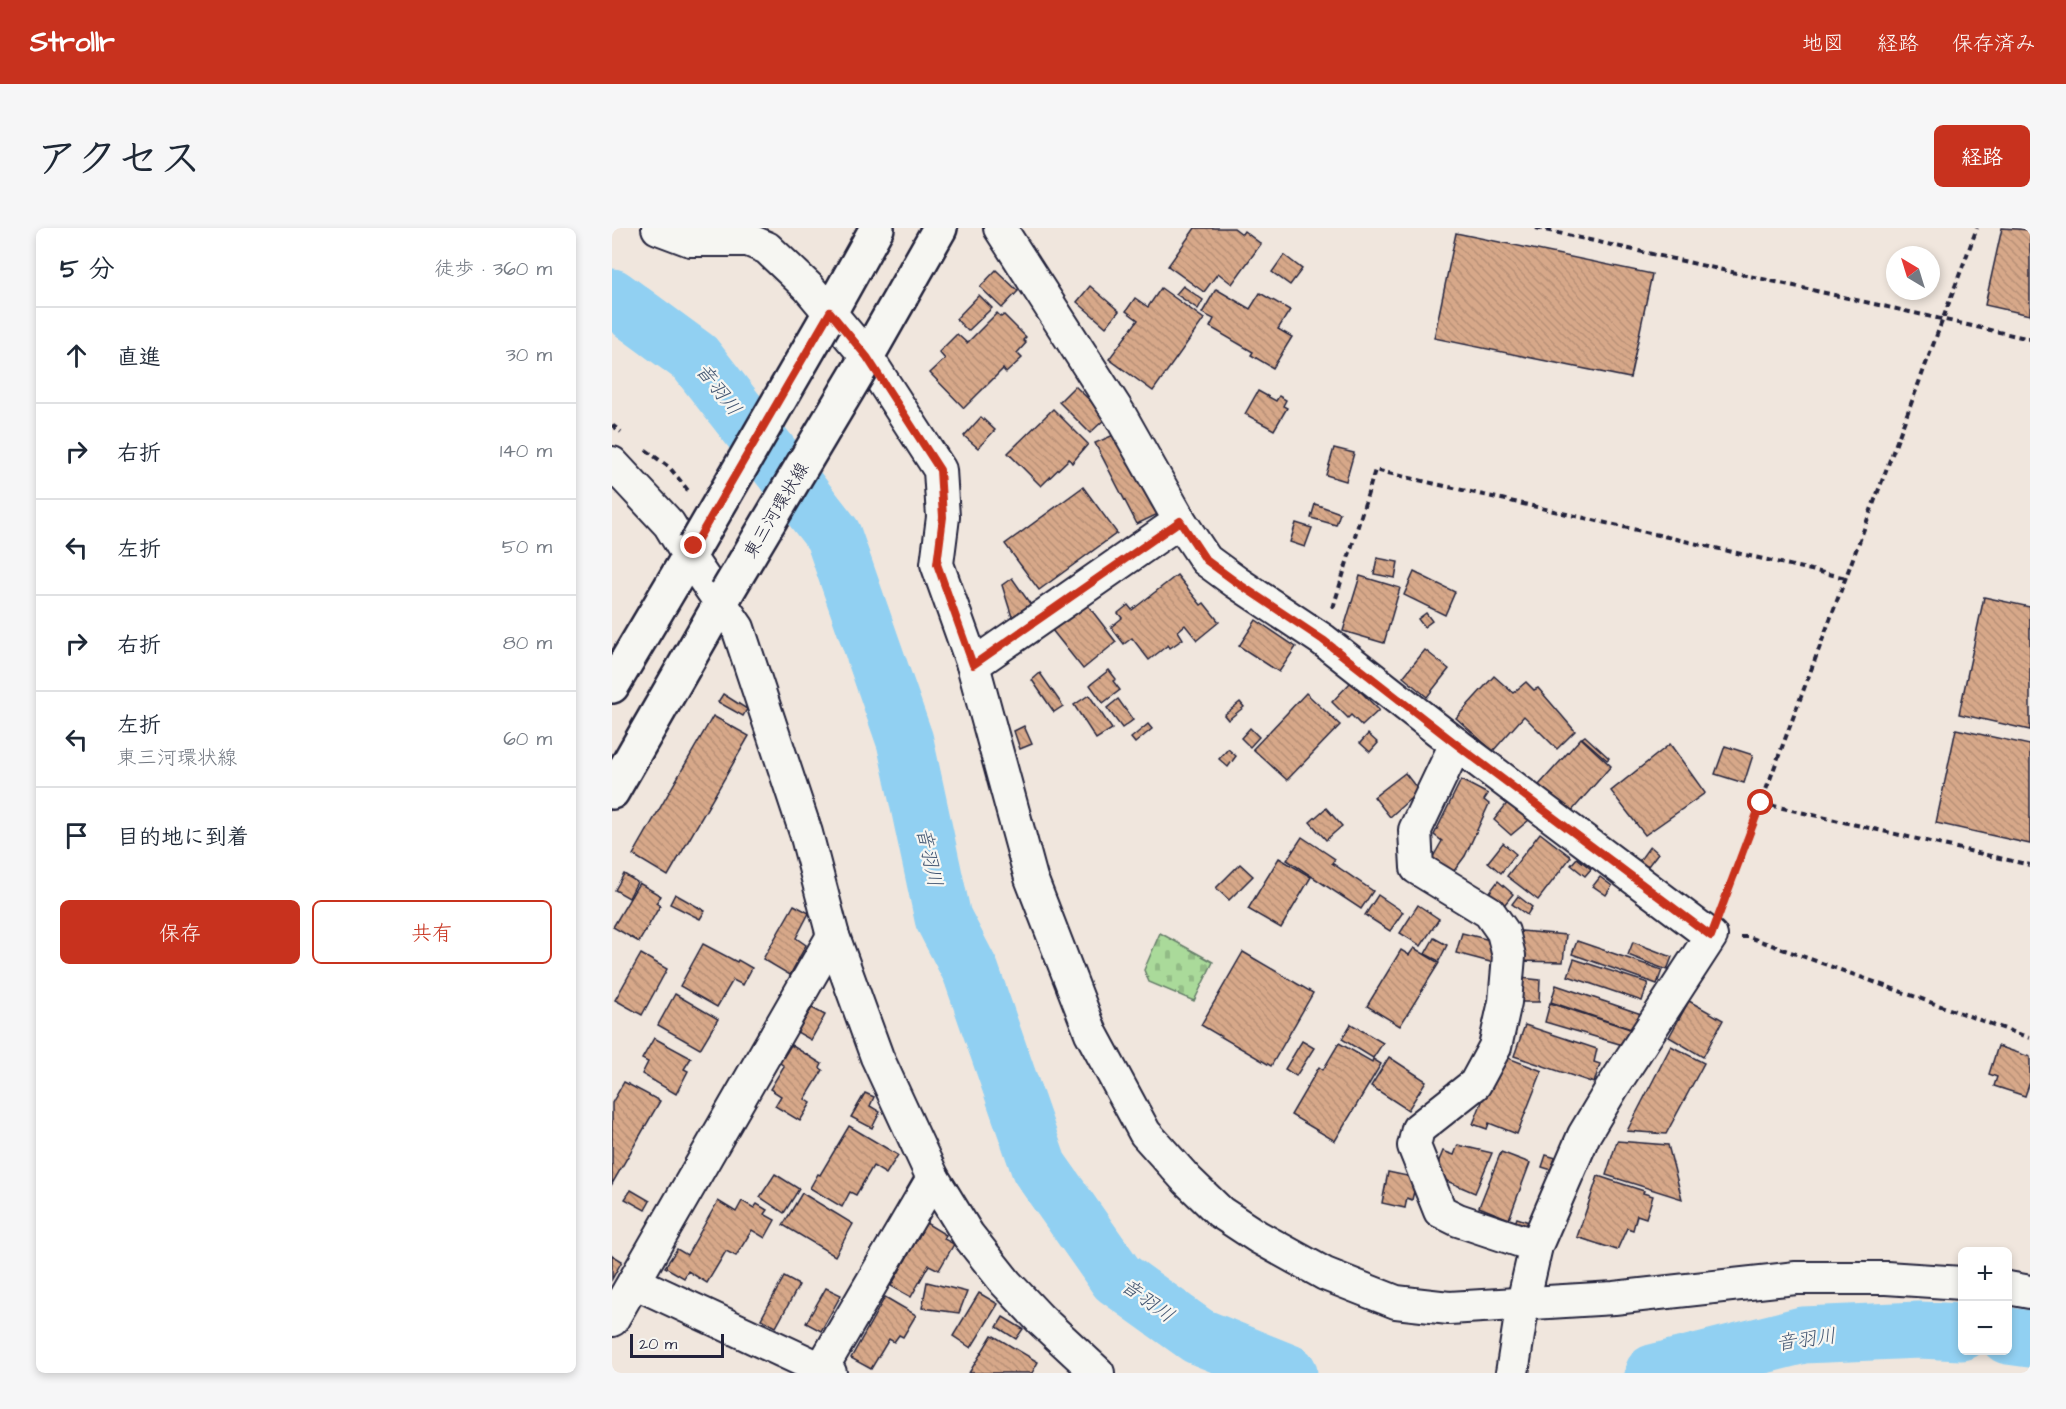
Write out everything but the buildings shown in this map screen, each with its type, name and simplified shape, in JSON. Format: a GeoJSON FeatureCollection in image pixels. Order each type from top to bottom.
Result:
{"type":"FeatureCollection","features":[{"type":"Feature","properties":{"kind":"main road"},"geometry":{"type":"LineString","coordinates":[[612,686],[692,552],[877,228]]}},
{"type":"Feature","properties":{"kind":"main road","name":"東三河環状線"},"geometry":{"type":"LineString","coordinates":[[612,792],[940,228]]}},
{"type":"Feature","properties":{"kind":"street"},"geometry":{"type":"LineString","coordinates":[[658,228],[690,240],[748,240],[768,248],[807,286],[826,317],[864,362],[940,470],[943,517],[937,564],[973,665],[1031,878],[1091,1033],[1145,1133],[1187,1180],[1220,1212],[1258,1237],[1325,1274],[1396,1302],[1449,1308],[1522,1308],[1796,1278],[1886,1278],[1958,1283]]}},
{"type":"Feature","properties":{"kind":"street"},"geometry":{"type":"LineString","coordinates":[[1000,228],[1120,415],[1180,521],[1206,560],[1323,640],[1456,744],[1711,936],[1584,1135],[1536,1246],[1522,1308],[1512,1373]]}},
{"type":"Feature","properties":{"kind":"street"},"geometry":{"type":"LineString","coordinates":[[612,463],[692,552],[723,598],[738,628],[806,833],[833,936],[877,1057],[933,1178],[968,1235],[1006,1282],[1041,1320],[1098,1373]]}},
{"type":"Feature","properties":{"kind":"street"},"geometry":{"type":"LineString","coordinates":[[973,665],[1180,521]]}},
{"type":"Feature","properties":{"kind":"street"},"geometry":{"type":"LineString","coordinates":[[1456,744],[1415,830],[1417,868],[1489,912],[1503,932],[1509,956],[1504,1002],[1495,1047],[1475,1084],[1418,1129],[1414,1146],[1440,1211],[1458,1220],[1536,1246]]}},
{"type":"Feature","properties":{"kind":"street"},"geometry":{"type":"LineString","coordinates":[[612,1320],[833,936]]}},
{"type":"Feature","properties":{"kind":"street"},"geometry":{"type":"LineString","coordinates":[[634,1282],[823,1372],[933,1178]]}},
{"type":"Feature","properties":{"kind":"street"},"geometry":{"type":"LineString","coordinates":[[2012,1289],[2030,1292]]}},
{"type":"Feature","properties":{"kind":"path"},"geometry":{"type":"LineString","coordinates":[[1536,228],[2030,339]]}},
{"type":"Feature","properties":{"kind":"path"},"geometry":{"type":"LineString","coordinates":[[1977,228],[1711,936],[1749,937],[2030,1038]]}},
{"type":"Feature","properties":{"kind":"path"},"geometry":{"type":"LineString","coordinates":[[1323,640],[1376,470],[1846,578]]}},
{"type":"Feature","properties":{"kind":"path"},"geometry":{"type":"LineString","coordinates":[[1761,803],[2030,865]]}},
{"type":"Feature","properties":{"kind":"green space"},"geometry":{"type":"Polygon","coordinates":[[[1160,933],[1213,962],[1194,1001],[1149,982],[1144,970],[1160,933]]]}},
{"type":"Feature","properties":{"kind":"waterway","name":"音羽川"},"geometry":{"type":"LineString","coordinates":[[612,297],[695,358],[833,535],[905,741],[943,918],[971,972],[1039,1167],[1117,1278],[1198,1336],[1289,1373]]}},
{"type":"Feature","properties":{"kind":"waterway","name":"音羽川"},"geometry":{"type":"LineString","coordinates":[[1653,1373],[1803,1335],[1919,1330],[1958,1332]]}},
{"type":"Feature","properties":{"kind":"waterway","name":"音羽川"},"geometry":{"type":"LineString","coordinates":[[2012,1337],[2030,1339]]}},
{"type":"Feature","properties":{"kind":"route"},"geometry":{"type":"LineString","coordinates":[[694,546],[830,312],[884,381],[940,470],[943,517],[937,564],[973,665],[1180,521],[1206,560],[1323,640],[1456,744],[1711,936],[1761,803]]}}]}
